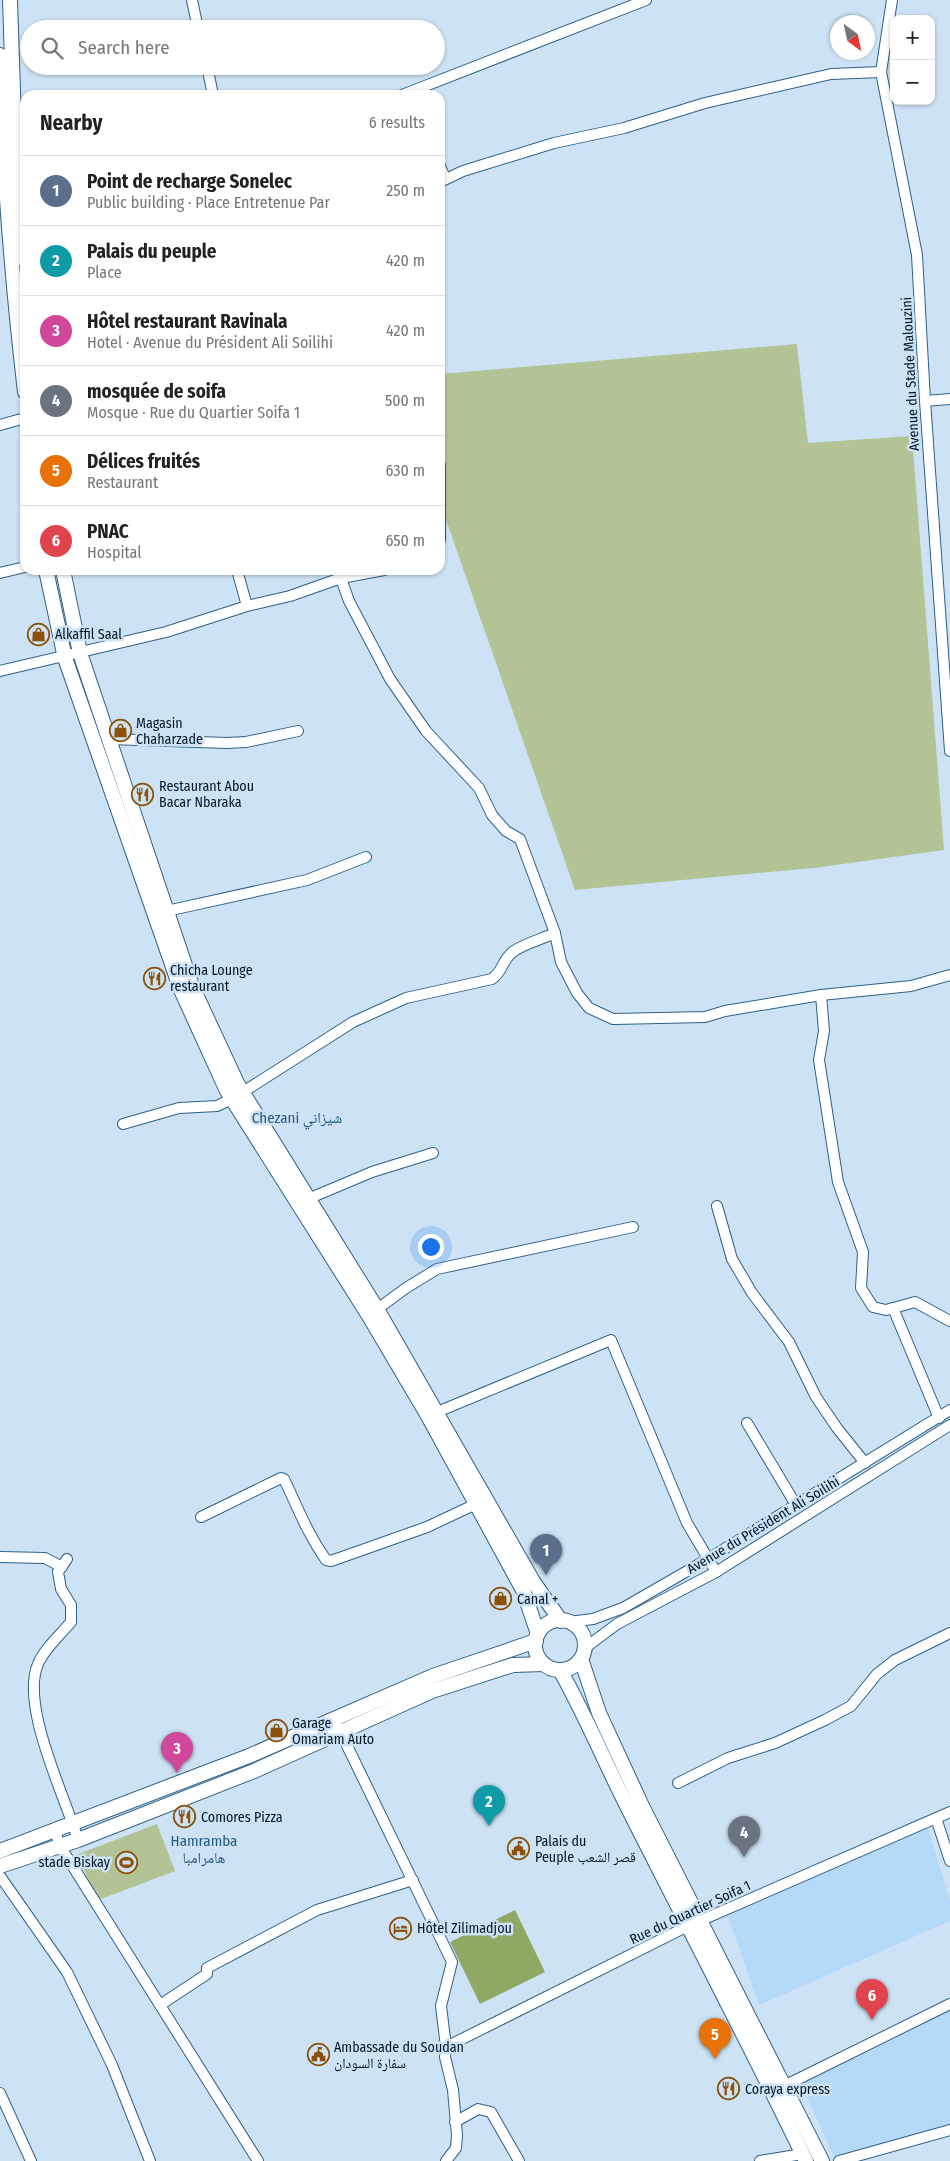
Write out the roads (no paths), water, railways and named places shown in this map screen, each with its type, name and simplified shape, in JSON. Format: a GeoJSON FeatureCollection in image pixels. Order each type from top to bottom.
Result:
{"type":"FeatureCollection","features":[{"type":"Feature","properties":{"kind":"main road"},"geometry":{"type":"LineString","coordinates":[[10,0],[15,130],[20,196]]}},
{"type":"Feature","properties":{"kind":"main road"},"geometry":{"type":"LineString","coordinates":[[0,55],[4,161],[20,349]]}},
{"type":"Feature","properties":{"kind":"main road"},"geometry":{"type":"LineString","coordinates":[[47,575],[64,658],[161,913]]}},
{"type":"Feature","properties":{"kind":"main road"},"geometry":{"type":"LineString","coordinates":[[64,575],[80,653],[109,739],[161,913],[180,990],[237,1095],[373,1312],[534,1583],[565,1621],[581,1632],[583,1653],[603,1722],[805,2157]]}},
{"type":"Feature","properties":{"kind":"main road"},"geometry":{"type":"LineString","coordinates":[[432,1414],[476,1504],[523,1590],[537,1638],[537,1654],[544,1664]]}},
{"type":"Feature","properties":{"kind":"main road"},"geometry":{"type":"LineString","coordinates":[[0,1851],[249,1756],[334,1717],[433,1676],[537,1638],[548,1624],[565,1621]]}},
{"type":"Feature","properties":{"kind":"main road"},"geometry":{"type":"LineString","coordinates":[[0,1866],[78,1840],[254,1771],[432,1691],[513,1665],[544,1664],[560,1670],[572,1667],[583,1653]]}},
{"type":"Feature","properties":{"kind":"main road"},"geometry":{"type":"LineString","coordinates":[[560,1670],[581,1707],[628,1807],[695,1923],[784,2086],[822,2161]]}},
{"type":"Feature","properties":{"kind":"street"},"geometry":{"type":"LineString","coordinates":[[192,0],[196,20]]}},
{"type":"Feature","properties":{"kind":"street"},"geometry":{"type":"LineString","coordinates":[[418,90],[646,0]]}},
{"type":"Feature","properties":{"kind":"street","name":"Avenue du Stade Malouzini"},"geometry":{"type":"LineString","coordinates":[[892,0],[881,72],[917,255],[925,401],[950,751]]}},
{"type":"Feature","properties":{"kind":"street"},"geometry":{"type":"LineString","coordinates":[[445,179],[554,143],[624,128],[705,102],[831,74],[881,72]]}},
{"type":"Feature","properties":{"kind":"street"},"geometry":{"type":"LineString","coordinates":[[209,75],[212,90]]}},
{"type":"Feature","properties":{"kind":"street"},"geometry":{"type":"LineString","coordinates":[[925,401],[950,399]]}},
{"type":"Feature","properties":{"kind":"street"},"geometry":{"type":"LineString","coordinates":[[0,425],[20,419]]}},
{"type":"Feature","properties":{"kind":"street"},"geometry":{"type":"LineString","coordinates":[[0,573],[20,568]]}},
{"type":"Feature","properties":{"kind":"street"},"geometry":{"type":"LineString","coordinates":[[239,575],[248,606]]}},
{"type":"Feature","properties":{"kind":"street"},"geometry":{"type":"LineString","coordinates":[[0,671],[64,658],[166,632],[248,606],[290,596],[337,575]]}},
{"type":"Feature","properties":{"kind":"street"},"geometry":{"type":"LineString","coordinates":[[339,575],[348,601],[390,679],[426,731],[479,788],[492,815],[506,831],[520,839],[555,933],[561,962],[577,993],[588,1008],[613,1019],[705,1017],[725,1011],[821,995],[911,986],[950,975]]}},
{"type":"Feature","properties":{"kind":"street"},"geometry":{"type":"LineString","coordinates":[[109,739],[227,743],[298,731]]}},
{"type":"Feature","properties":{"kind":"street"},"geometry":{"type":"LineString","coordinates":[[161,913],[307,880],[366,858]]}},
{"type":"Feature","properties":{"kind":"street"},"geometry":{"type":"LineString","coordinates":[[123,1124],[179,1108],[216,1106],[237,1095],[353,1022],[406,998],[492,979],[501,972],[504,960],[514,951],[555,933]]}},
{"type":"Feature","properties":{"kind":"street"},"geometry":{"type":"LineString","coordinates":[[821,995],[824,1031],[818,1060],[838,1182],[863,1252],[861,1288],[873,1307],[886,1310],[915,1302],[950,1321]]}},
{"type":"Feature","properties":{"kind":"street"},"geometry":{"type":"LineString","coordinates":[[304,1200],[372,1172],[433,1153]]}},
{"type":"Feature","properties":{"kind":"street"},"geometry":{"type":"LineString","coordinates":[[717,1206],[732,1259],[752,1293],[789,1342],[816,1397],[866,1463]]}},
{"type":"Feature","properties":{"kind":"street"},"geometry":{"type":"LineString","coordinates":[[373,1312],[406,1288],[437,1269],[633,1227]]}},
{"type":"Feature","properties":{"kind":"street"},"geometry":{"type":"LineString","coordinates":[[892,1308],[939,1418]]}},
{"type":"Feature","properties":{"kind":"street"},"geometry":{"type":"LineString","coordinates":[[432,1414],[611,1340],[686,1523],[716,1572]]}},
{"type":"Feature","properties":{"kind":"street","name":"Avenue du Président Ali Soilihi"},"geometry":{"type":"LineString","coordinates":[[565,1621],[593,1619],[623,1608],[708,1559],[950,1410]]}},
{"type":"Feature","properties":{"kind":"street"},"geometry":{"type":"LineString","coordinates":[[747,1423],[796,1505]]}},
{"type":"Feature","properties":{"kind":"street","name":"Avenue du Président Ali Soilihi"},"geometry":{"type":"LineString","coordinates":[[583,1653],[616,1624],[716,1572],[950,1424]]}},
{"type":"Feature","properties":{"kind":"street"},"geometry":{"type":"LineString","coordinates":[[201,1517],[281,1478],[284,1479],[309,1536],[326,1560],[331,1561],[427,1527],[476,1504]]}},
{"type":"Feature","properties":{"kind":"street"},"geometry":{"type":"LineString","coordinates":[[0,1557],[45,1558],[64,1563],[58,1572],[61,1589],[71,1605],[71,1622],[38,1662],[32,1680],[38,1722],[78,1840]]}},
{"type":"Feature","properties":{"kind":"street"},"geometry":{"type":"LineString","coordinates":[[678,1783],[728,1758],[775,1743],[851,1706],[877,1674],[895,1660],[950,1633]]}},
{"type":"Feature","properties":{"kind":"street"},"geometry":{"type":"LineString","coordinates":[[334,1717],[452,1962],[442,2006],[446,2047],[445,2057],[453,2090],[456,2148],[446,2161]]}},
{"type":"Feature","properties":{"kind":"street","name":"Rue du Quartier Soifa 1"},"geometry":{"type":"LineString","coordinates":[[446,2047],[695,1923],[950,1812]]}},
{"type":"Feature","properties":{"kind":"street"},"geometry":{"type":"LineString","coordinates":[[936,1818],[950,1860]]}},
{"type":"Feature","properties":{"kind":"street"},"geometry":{"type":"LineString","coordinates":[[55,1831],[60,1846],[258,2161]]}},
{"type":"Feature","properties":{"kind":"street"},"geometry":{"type":"LineString","coordinates":[[0,1876],[67,1972],[112,2065],[150,2161]]}},
{"type":"Feature","properties":{"kind":"street"},"geometry":{"type":"LineString","coordinates":[[160,2005],[207,1974],[207,1968],[317,1910],[413,1880]]}},
{"type":"Feature","properties":{"kind":"street"},"geometry":{"type":"LineString","coordinates":[[784,2086],[950,2004]]}},
{"type":"Feature","properties":{"kind":"street"},"geometry":{"type":"LineString","coordinates":[[0,2093],[31,2161]]}},
{"type":"Feature","properties":{"kind":"street"},"geometry":{"type":"LineString","coordinates":[[455,2122],[478,2109],[491,2112],[519,2161]]}},
{"type":"Feature","properties":{"kind":"street"},"geometry":{"type":"LineString","coordinates":[[839,2161],[950,2130]]}},
{"type":"Feature","properties":{"kind":"street"},"geometry":{"type":"LineString","coordinates":[[760,2161],[805,2157]]}},
{"type":"Feature","properties":{"kind":"place","name":"Alkaffil Saal"},"geometry":{"type":"Point","coordinates":[39,634]}},
{"type":"Feature","properties":{"kind":"place","name":"Magasin Chaharzade"},"geometry":{"type":"Point","coordinates":[120,731]}},
{"type":"Feature","properties":{"kind":"place","name":"Restaurant Abou Bacar Nbaraka"},"geometry":{"type":"Point","coordinates":[143,794]}},
{"type":"Feature","properties":{"kind":"place","name":"Chicha Lounge restaurant"},"geometry":{"type":"Point","coordinates":[154,978]}},
{"type":"Feature","properties":{"kind":"place","name":"Point de recharge Sonelec"},"geometry":{"type":"Point","coordinates":[546,1575]}},
{"type":"Feature","properties":{"kind":"place","name":"Canal +"},"geometry":{"type":"Point","coordinates":[501,1599]}},
{"type":"Feature","properties":{"kind":"place","name":"Garage Omariam Auto"},"geometry":{"type":"Point","coordinates":[276,1731]}},
{"type":"Feature","properties":{"kind":"place","name":"Hôtel restaurant Ravinala"},"geometry":{"type":"Point","coordinates":[177,1773]}},
{"type":"Feature","properties":{"kind":"place","name":"Comores Pizza"},"geometry":{"type":"Point","coordinates":[185,1817]}},
{"type":"Feature","properties":{"kind":"place","name":"Palais du peuple"},"geometry":{"type":"Point","coordinates":[489,1826]}},
{"type":"Feature","properties":{"kind":"place","name":"Palais du Peuple قصر الشعب"},"geometry":{"type":"Point","coordinates":[519,1849]}},
{"type":"Feature","properties":{"kind":"place","name":"mosquée de soifa"},"geometry":{"type":"Point","coordinates":[744,1857]}},
{"type":"Feature","properties":{"kind":"place","name":"stade Biskay"},"geometry":{"type":"Point","coordinates":[126,1862]}},
{"type":"Feature","properties":{"kind":"place","name":"Hôtel Zilimadjou"},"geometry":{"type":"Point","coordinates":[401,1928]}},
{"type":"Feature","properties":{"kind":"place","name":"PNAC"},"geometry":{"type":"Point","coordinates":[872,2020]}},
{"type":"Feature","properties":{"kind":"place","name":"Ambassade du Soudan سفارة السودان"},"geometry":{"type":"Point","coordinates":[318,2055]}},
{"type":"Feature","properties":{"kind":"place","name":"Délices fruités"},"geometry":{"type":"Point","coordinates":[715,2059]}},
{"type":"Feature","properties":{"kind":"place","name":"Coraya express"},"geometry":{"type":"Point","coordinates":[729,2089]}},
{"type":"Feature","properties":{"kind":"district","name":"Chezani شيزاني"},"geometry":{"type":"Point","coordinates":[297,1118]}},
{"type":"Feature","properties":{"kind":"district","name":"Hamramba هامرامبا"},"geometry":{"type":"Point","coordinates":[204,1850]}}]}
